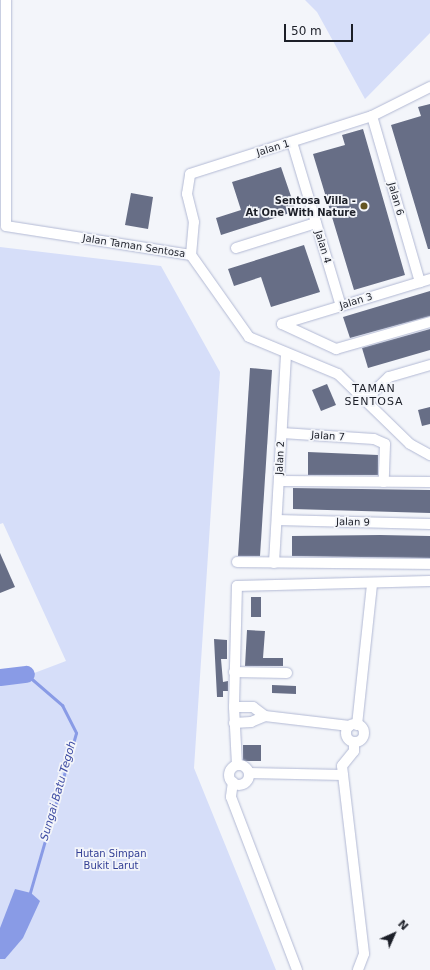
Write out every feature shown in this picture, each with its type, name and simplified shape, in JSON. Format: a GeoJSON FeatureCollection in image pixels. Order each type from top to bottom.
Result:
{"type":"FeatureCollection","features":[{"type":"Feature","properties":{"kind":"street","name":"Jalan Taman Sentosa"},"geometry":{"type":"LineString","coordinates":[[6,0],[3,15],[3,227],[191,255],[242,330],[286,354],[338,374],[410,444],[430,455]]}},
{"type":"Feature","properties":{"kind":"street","name":"Jalan 1"},"geometry":{"type":"LineString","coordinates":[[191,255],[194,222],[187,194],[190,174],[372,116],[430,87]]}},
{"type":"Feature","properties":{"kind":"street","name":"Jalan 6"},"geometry":{"type":"LineString","coordinates":[[372,116],[425,280]]}},
{"type":"Feature","properties":{"kind":"street","name":"Jalan 4"},"geometry":{"type":"LineString","coordinates":[[292,142],[341,306]]}},
{"type":"Feature","properties":{"kind":"street"},"geometry":{"type":"LineString","coordinates":[[236,248],[316,223]]}},
{"type":"Feature","properties":{"kind":"street","name":"Jalan 3"},"geometry":{"type":"LineString","coordinates":[[425,280],[282,324],[336,349],[430,322]]}},
{"type":"Feature","properties":{"kind":"street","name":"Jalan 2"},"geometry":{"type":"LineString","coordinates":[[274,563],[286,354]]}},
{"type":"Feature","properties":{"kind":"street"},"geometry":{"type":"LineString","coordinates":[[365,400],[389,377],[430,365]]}},
{"type":"Feature","properties":{"kind":"street","name":"Jalan 7"},"geometry":{"type":"LineString","coordinates":[[282,433],[374,439],[385,444],[384,482]]}},
{"type":"Feature","properties":{"kind":"street"},"geometry":{"type":"LineString","coordinates":[[279,481],[430,482]]}},
{"type":"Feature","properties":{"kind":"street","name":"Jalan 9"},"geometry":{"type":"LineString","coordinates":[[277,520],[430,524]]}},
{"type":"Feature","properties":{"kind":"street"},"geometry":{"type":"LineString","coordinates":[[237,562],[430,564]]}},
{"type":"Feature","properties":{"kind":"street"},"geometry":{"type":"LineString","coordinates":[[237,765],[234,723],[234,672],[237,586],[372,585],[430,581]]}},
{"type":"Feature","properties":{"kind":"street"},"geometry":{"type":"LineString","coordinates":[[354,742],[347,737],[353,726],[372,585]]}},
{"type":"Feature","properties":{"kind":"street"},"geometry":{"type":"LineString","coordinates":[[234,672],[287,673]]}},
{"type":"Feature","properties":{"kind":"street"},"geometry":{"type":"LineString","coordinates":[[234,707],[253,707],[265,716]]}},
{"type":"Feature","properties":{"kind":"street"},"geometry":{"type":"LineString","coordinates":[[234,723],[251,722],[265,716],[353,726],[363,736],[354,742]]}},
{"type":"Feature","properties":{"kind":"street"},"geometry":{"type":"LineString","coordinates":[[354,742],[354,752],[342,766],[364,954],[358,970]]}},
{"type":"Feature","properties":{"kind":"street"},"geometry":{"type":"LineString","coordinates":[[237,765],[249,773],[343,775]]}},
{"type":"Feature","properties":{"kind":"street"},"geometry":{"type":"LineString","coordinates":[[237,765],[230,771],[233,782],[231,798],[297,970]]}},
{"type":"Feature","properties":{"kind":"street"},"geometry":{"type":"LineString","coordinates":[[233,782],[244,783],[249,773]]}},
{"type":"Feature","properties":{"kind":"green space"},"geometry":{"type":"Polygon","coordinates":[[[305,0],[430,0],[430,33],[365,99],[317,12],[305,0]]]}},
{"type":"Feature","properties":{"kind":"green space","name":"Hutan Simpan Bukit Larut"},"geometry":{"type":"Polygon","coordinates":[[[0,247],[161,266],[220,372],[194,768],[276,970],[0,970],[0,686],[66,661],[3,523],[0,524],[0,247]]]}},
{"type":"Feature","properties":{"kind":"water"},"geometry":{"type":"Polygon","coordinates":[[[15,889],[31,893],[40,901],[23,938],[5,959],[0,959],[0,928],[15,889]]]}},
{"type":"Feature","properties":{"kind":"building"},"geometry":{"type":"Polygon","coordinates":[[[430,104],[430,249],[428,249],[391,125],[421,116],[418,107],[430,104]]]}},
{"type":"Feature","properties":{"kind":"building"},"geometry":{"type":"Polygon","coordinates":[[[363,129],[405,275],[354,290],[313,154],[345,145],[342,135],[363,129]]]}},
{"type":"Feature","properties":{"kind":"building"},"geometry":{"type":"Polygon","coordinates":[[[281,167],[296,211],[221,235],[216,218],[241,210],[232,182],[281,167]]]}},
{"type":"Feature","properties":{"kind":"building"},"geometry":{"type":"Polygon","coordinates":[[[131,193],[153,197],[148,229],[125,225],[131,193]]]}},
{"type":"Feature","properties":{"kind":"building"},"geometry":{"type":"Polygon","coordinates":[[[304,245],[320,292],[271,307],[261,277],[234,286],[228,269],[304,245]]]}},
{"type":"Feature","properties":{"kind":"building"},"geometry":{"type":"Polygon","coordinates":[[[430,291],[430,316],[350,338],[343,317],[430,291]]]}},
{"type":"Feature","properties":{"kind":"building"},"geometry":{"type":"Polygon","coordinates":[[[430,329],[430,350],[368,368],[362,348],[430,329]]]}},
{"type":"Feature","properties":{"kind":"building"},"geometry":{"type":"Polygon","coordinates":[[[250,368],[272,370],[260,556],[238,556],[250,368]]]}},
{"type":"Feature","properties":{"kind":"building"},"geometry":{"type":"Polygon","coordinates":[[[327,384],[336,405],[321,411],[312,390],[327,384]]]}},
{"type":"Feature","properties":{"kind":"building"},"geometry":{"type":"Polygon","coordinates":[[[430,407],[430,424],[422,426],[418,410],[430,407]]]}},
{"type":"Feature","properties":{"kind":"building"},"geometry":{"type":"Polygon","coordinates":[[[308,452],[378,455],[378,475],[308,475],[308,452]]]}},
{"type":"Feature","properties":{"kind":"building"},"geometry":{"type":"Polygon","coordinates":[[[293,488],[430,490],[430,513],[293,509],[293,488]]]}},
{"type":"Feature","properties":{"kind":"building"},"geometry":{"type":"Polygon","coordinates":[[[292,536],[430,536],[430,558],[292,556],[292,536]]]}},
{"type":"Feature","properties":{"kind":"building"},"geometry":{"type":"Polygon","coordinates":[[[0,553],[15,587],[0,593],[0,553]]]}},
{"type":"Feature","properties":{"kind":"building"},"geometry":{"type":"Polygon","coordinates":[[[251,597],[261,597],[261,617],[251,617],[251,597]]]}},
{"type":"Feature","properties":{"kind":"building"},"geometry":{"type":"Polygon","coordinates":[[[247,630],[265,631],[263,658],[283,658],[283,666],[245,666],[247,630]]]}},
{"type":"Feature","properties":{"kind":"building"},"geometry":{"type":"Polygon","coordinates":[[[214,639],[227,640],[227,659],[221,659],[223,682],[228,681],[228,691],[223,691],[223,697],[217,697],[214,639]]]}},
{"type":"Feature","properties":{"kind":"building"},"geometry":{"type":"Polygon","coordinates":[[[272,685],[296,686],[296,694],[272,693],[272,685]]]}},
{"type":"Feature","properties":{"kind":"building"},"geometry":{"type":"Polygon","coordinates":[[[243,745],[261,745],[261,761],[243,761],[243,745]]]}},
{"type":"Feature","properties":{"kind":"waterway","name":"Sungai Batu Tegoh"},"geometry":{"type":"LineString","coordinates":[[26,674],[62,705],[76,733],[29,896]]}},
{"type":"Feature","properties":{"kind":"waterway","name":"Sungai Batu Tegoh"},"geometry":{"type":"LineString","coordinates":[[0,677],[26,674]]}},
{"type":"Feature","properties":{"kind":"place","name":"Sentosa Villa - At One With Nature"},"geometry":{"type":"Point","coordinates":[364,206]}},
{"type":"Feature","properties":{"kind":"district","name":"TAMAN SENTOSA"},"geometry":{"type":"Point","coordinates":[374,396]}}]}
